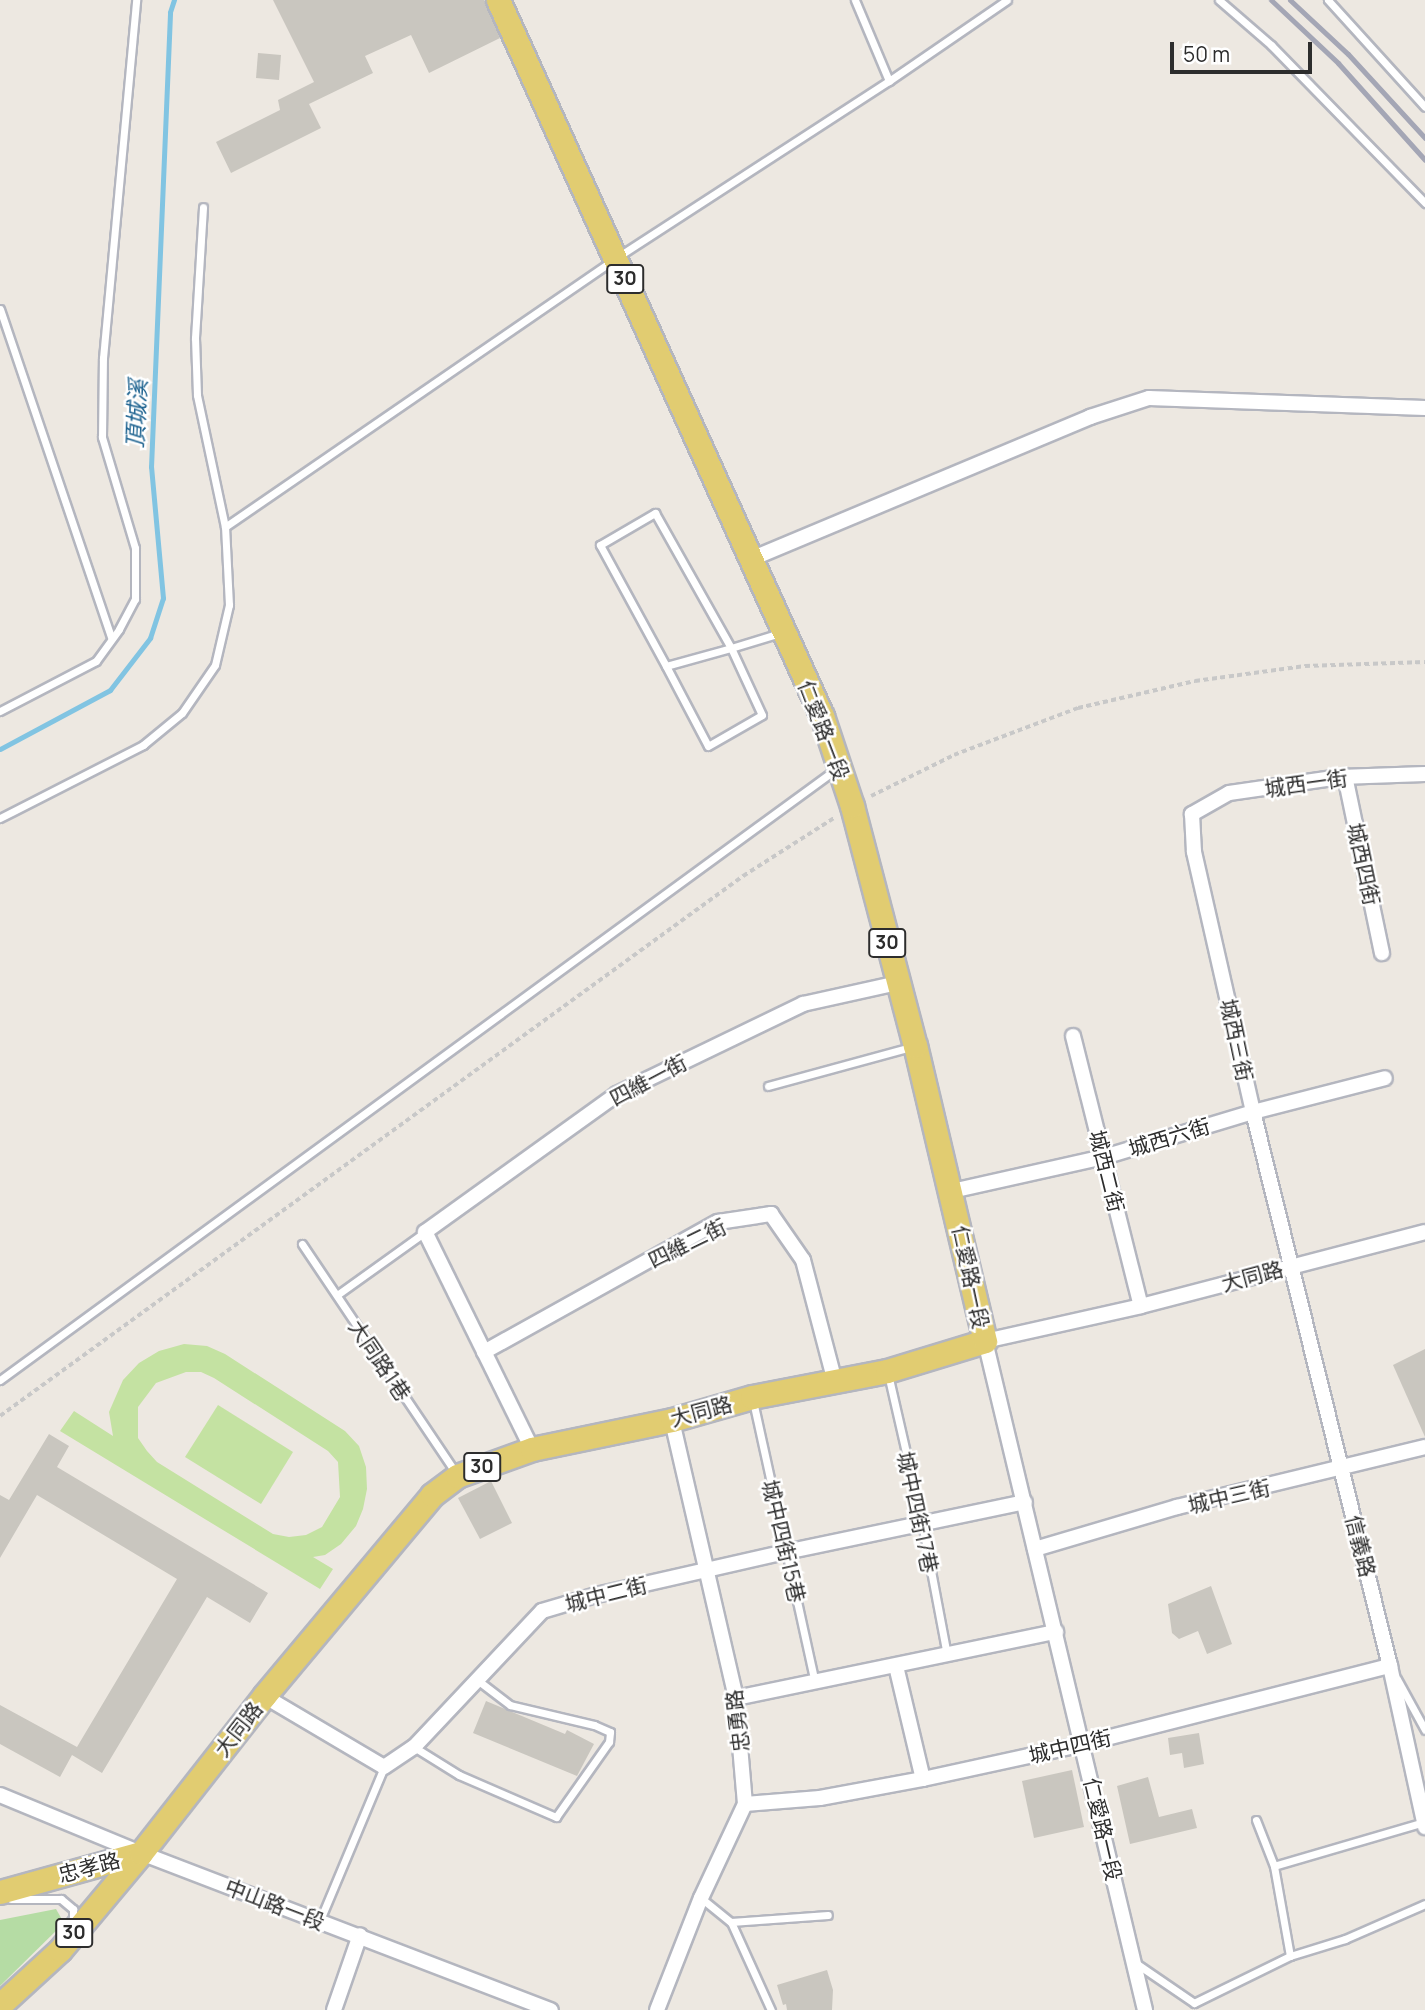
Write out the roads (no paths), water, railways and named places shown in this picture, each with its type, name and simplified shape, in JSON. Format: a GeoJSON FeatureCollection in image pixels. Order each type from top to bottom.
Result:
{"type":"FeatureCollection","features":[{"type":"Feature","properties":{"kind":"main road","name":"30"},"geometry":{"type":"LineString","coordinates":[[498,0],[751,559]]}},
{"type":"Feature","properties":{"kind":"main road","name":"仁愛路一段"},"geometry":{"type":"LineString","coordinates":[[751,559],[822,716],[852,806],[952,1191],[985,1340]]}},
{"type":"Feature","properties":{"kind":"main road","name":"大同路"},"geometry":{"type":"LineString","coordinates":[[141,1853],[264,1696],[432,1495],[457,1476],[532,1449],[672,1420],[752,1397],[887,1371],[985,1340]]}},
{"type":"Feature","properties":{"kind":"main road","name":"忠孝路"},"geometry":{"type":"LineString","coordinates":[[0,1892],[141,1853]]}},
{"type":"Feature","properties":{"kind":"main road","name":"忠孝路"},"geometry":{"type":"LineString","coordinates":[[6,2000],[60,1950],[141,1853]]}},
{"type":"Feature","properties":{"kind":"street"},"geometry":{"type":"LineString","coordinates":[[751,559],[1090,417],[1149,398],[1425,408]]}},
{"type":"Feature","properties":{"kind":"street","name":"城西一街"},"geometry":{"type":"LineString","coordinates":[[1192,814],[1229,793],[1345,776],[1425,774]]}},
{"type":"Feature","properties":{"kind":"street","name":"城西四街"},"geometry":{"type":"LineString","coordinates":[[1345,776],[1382,953]]}},
{"type":"Feature","properties":{"kind":"street","name":"城西三街"},"geometry":{"type":"LineString","coordinates":[[1192,814],[1194,852],[1291,1266]]}},
{"type":"Feature","properties":{"kind":"street","name":"四維一街"},"geometry":{"type":"LineString","coordinates":[[425,1232],[617,1094],[803,1004],[898,983]]}},
{"type":"Feature","properties":{"kind":"street","name":"城西二街"},"geometry":{"type":"LineString","coordinates":[[1073,1036],[1141,1306]]}},
{"type":"Feature","properties":{"kind":"street","name":"城西六街"},"geometry":{"type":"LineString","coordinates":[[952,1191],[1104,1157],[1253,1112],[1385,1078]]}},
{"type":"Feature","properties":{"kind":"street","name":"四維二街"},"geometry":{"type":"LineString","coordinates":[[484,1352],[718,1222],[771,1214],[803,1260],[835,1382]]}},
{"type":"Feature","properties":{"kind":"street"},"geometry":{"type":"LineString","coordinates":[[425,1232],[532,1449]]}},
{"type":"Feature","properties":{"kind":"street","name":"大同路"},"geometry":{"type":"LineString","coordinates":[[985,1340],[1141,1306],[1425,1232]]}},
{"type":"Feature","properties":{"kind":"street","name":"信義路"},"geometry":{"type":"LineString","coordinates":[[1291,1266],[1390,1666],[1424,1824]]}},
{"type":"Feature","properties":{"kind":"street","name":"仁愛路一段"},"geometry":{"type":"LineString","coordinates":[[985,1340],[1146,2010]]}},
{"type":"Feature","properties":{"kind":"street","name":"忠勇路"},"geometry":{"type":"LineString","coordinates":[[657,2010],[701,1898],[745,1804],[736,1698],[672,1420]]}},
{"type":"Feature","properties":{"kind":"street","name":"城中三街"},"geometry":{"type":"LineString","coordinates":[[1035,1549],[1177,1507],[1343,1470],[1425,1447]]}},
{"type":"Feature","properties":{"kind":"street","name":"城中二街"},"geometry":{"type":"LineString","coordinates":[[384,1766],[415,1747],[476,1678],[542,1611],[596,1595],[786,1552],[1025,1502]]}},
{"type":"Feature","properties":{"kind":"street"},"geometry":{"type":"LineString","coordinates":[[736,1698],[816,1684],[1056,1632]]}},
{"type":"Feature","properties":{"kind":"street"},"geometry":{"type":"LineString","coordinates":[[896,1666],[923,1779]]}},
{"type":"Feature","properties":{"kind":"street","name":"城中四街"},"geometry":{"type":"LineString","coordinates":[[745,1804],[820,1798],[923,1779],[1083,1744],[1390,1666]]}},
{"type":"Feature","properties":{"kind":"street"},"geometry":{"type":"LineString","coordinates":[[264,1696],[384,1766]]}},
{"type":"Feature","properties":{"kind":"street","name":"中山路一段"},"geometry":{"type":"LineString","coordinates":[[0,1796],[551,2010]]}},
{"type":"Feature","properties":{"kind":"street"},"geometry":{"type":"LineString","coordinates":[[334,2010],[360,1935]]}},
{"type":"Feature","properties":{"kind":"lane"},"geometry":{"type":"LineString","coordinates":[[0,711],[96,661],[135,599],[135,548],[102,437],[103,358],[136,0]]}},
{"type":"Feature","properties":{"kind":"lane"},"geometry":{"type":"LineString","coordinates":[[855,0],[889,81]]}},
{"type":"Feature","properties":{"kind":"lane"},"geometry":{"type":"LineString","coordinates":[[225,527],[616,258],[889,81],[1007,0]]}},
{"type":"Feature","properties":{"kind":"lane"},"geometry":{"type":"LineString","coordinates":[[1219,0],[1271,45],[1425,202]]}},
{"type":"Feature","properties":{"kind":"lane"},"geometry":{"type":"LineString","coordinates":[[1328,0],[1425,107]]}},
{"type":"Feature","properties":{"kind":"lane"},"geometry":{"type":"LineString","coordinates":[[0,818],[143,745],[182,713],[215,665],[229,605],[225,527],[197,395],[195,338],[204,207]]}},
{"type":"Feature","properties":{"kind":"lane"},"geometry":{"type":"LineString","coordinates":[[0,309],[112,639]]}},
{"type":"Feature","properties":{"kind":"lane"},"geometry":{"type":"LineString","coordinates":[[655,513],[731,648],[762,715],[708,746],[600,545],[655,513]]}},
{"type":"Feature","properties":{"kind":"lane"},"geometry":{"type":"LineString","coordinates":[[666,666],[784,632]]}},
{"type":"Feature","properties":{"kind":"lane"},"geometry":{"type":"LineString","coordinates":[[0,1380],[839,767]]}},
{"type":"Feature","properties":{"kind":"lane"},"geometry":{"type":"LineString","coordinates":[[768,1086],[915,1046]]}},
{"type":"Feature","properties":{"kind":"lane","name":"四維一街"},"geometry":{"type":"LineString","coordinates":[[337,1295],[425,1232]]}},
{"type":"Feature","properties":{"kind":"lane","name":"大同路1巷"},"geometry":{"type":"LineString","coordinates":[[302,1244],[457,1476]]}},
{"type":"Feature","properties":{"kind":"lane","name":"城中四街17巷"},"geometry":{"type":"LineString","coordinates":[[887,1371],[922,1523],[947,1654]]}},
{"type":"Feature","properties":{"kind":"lane","name":"城中四街15巷"},"geometry":{"type":"LineString","coordinates":[[752,1397],[816,1684]]}},
{"type":"Feature","properties":{"kind":"lane"},"geometry":{"type":"LineString","coordinates":[[1390,1666],[1425,1730]]}},
{"type":"Feature","properties":{"kind":"lane"},"geometry":{"type":"LineString","coordinates":[[415,1747],[459,1775],[556,1817],[609,1742],[610,1732],[594,1725],[510,1705],[476,1678]]}},
{"type":"Feature","properties":{"kind":"lane"},"geometry":{"type":"LineString","coordinates":[[320,1920],[384,1766]]}},
{"type":"Feature","properties":{"kind":"lane"},"geometry":{"type":"LineString","coordinates":[[1256,1820],[1274,1867],[1290,1956]]}},
{"type":"Feature","properties":{"kind":"lane"},"geometry":{"type":"LineString","coordinates":[[1274,1867],[1424,1824]]}},
{"type":"Feature","properties":{"kind":"lane"},"geometry":{"type":"LineString","coordinates":[[701,1898],[731,1922],[771,2010]]}},
{"type":"Feature","properties":{"kind":"lane"},"geometry":{"type":"LineString","coordinates":[[0,1900],[61,1899],[72,1909],[73,1918],[6,2000]]}},
{"type":"Feature","properties":{"kind":"lane"},"geometry":{"type":"LineString","coordinates":[[1134,1963],[1196,2007],[1290,1956],[1345,1939],[1425,1904]]}},
{"type":"Feature","properties":{"kind":"lane"},"geometry":{"type":"LineString","coordinates":[[731,1922],[828,1915]]}},
{"type":"Feature","properties":{"kind":"waterway","name":"頂城溪"},"geometry":{"type":"LineString","coordinates":[[0,749],[110,690],[150,638],[163,598],[151,467],[170,12],[174,0]]}},
{"type":"Feature","properties":{"kind":"railway"},"geometry":{"type":"LineString","coordinates":[[1271,0],[1338,63],[1425,160]]}},
{"type":"Feature","properties":{"kind":"railway"},"geometry":{"type":"LineString","coordinates":[[1290,0],[1348,54],[1425,138]]}}]}
